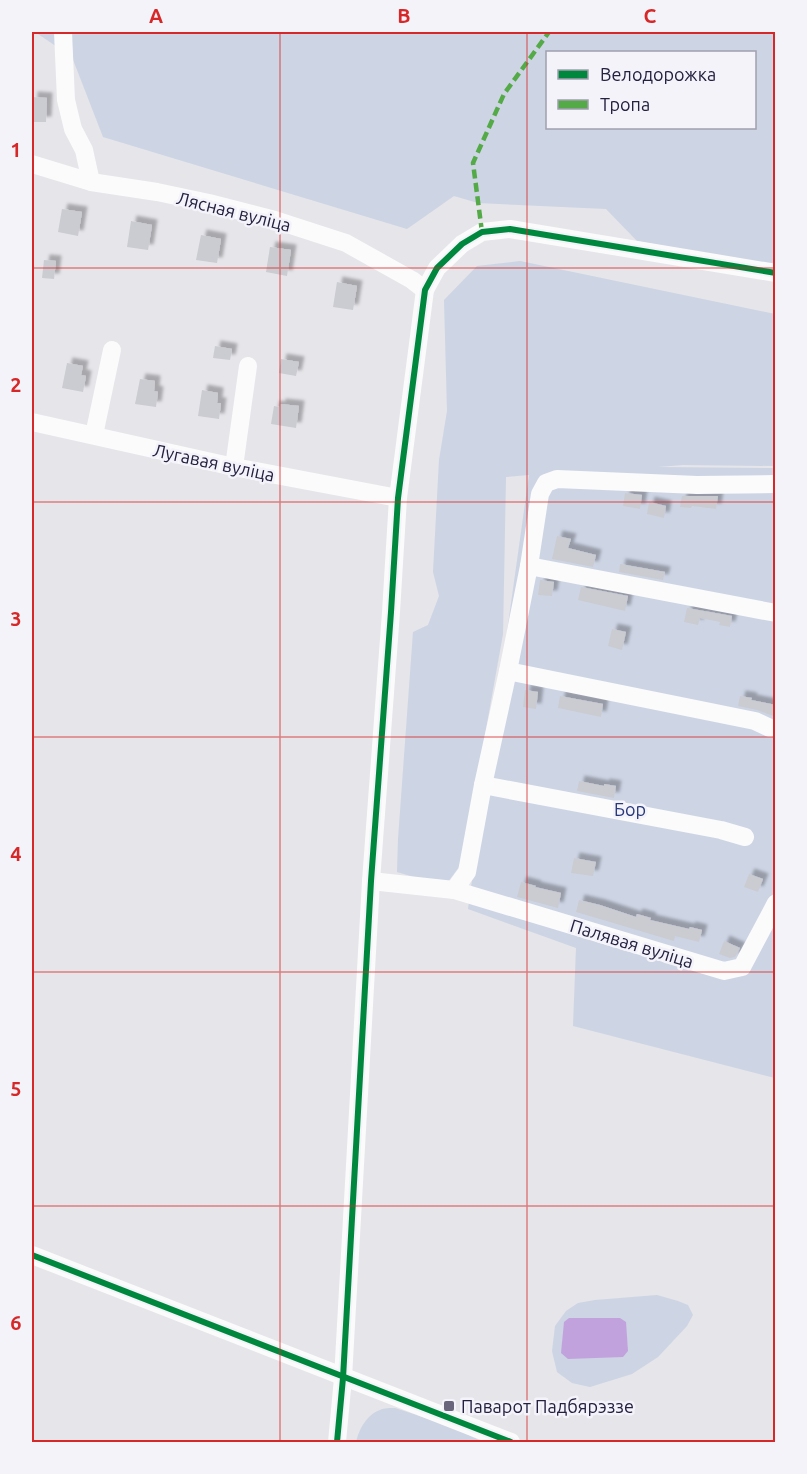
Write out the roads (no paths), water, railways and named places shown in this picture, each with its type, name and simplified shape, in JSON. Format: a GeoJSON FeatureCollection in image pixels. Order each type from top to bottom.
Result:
{"type":"FeatureCollection","features":[{"type":"Feature","properties":{"kind":"street"},"geometry":{"type":"LineString","coordinates":[[63,32],[66,100],[73,129],[84,150],[92,182]]}},
{"type":"Feature","properties":{"kind":"street","name":"Лясная вуліца"},"geometry":{"type":"LineString","coordinates":[[32,164],[92,182],[157,192],[275,220],[346,243],[412,280],[425,290]]}},
{"type":"Feature","properties":{"kind":"street"},"geometry":{"type":"LineString","coordinates":[[336,1443],[343,1378],[371,881],[398,498],[425,290],[437,268],[462,244],[482,232],[510,229],[776,273]]}},
{"type":"Feature","properties":{"kind":"street"},"geometry":{"type":"LineString","coordinates":[[94,435],[112,350]]}},
{"type":"Feature","properties":{"kind":"street"},"geometry":{"type":"LineString","coordinates":[[234,467],[248,366]]}},
{"type":"Feature","properties":{"kind":"street","name":"Лугавая вуліца"},"geometry":{"type":"LineString","coordinates":[[32,422],[234,467],[398,498]]}},
{"type":"Feature","properties":{"kind":"street"},"geometry":{"type":"LineString","coordinates":[[454,890],[467,872],[529,566],[540,494],[546,483],[557,480],[697,485],[776,484]]}},
{"type":"Feature","properties":{"kind":"street"},"geometry":{"type":"LineString","coordinates":[[529,566],[776,613]]}},
{"type":"Feature","properties":{"kind":"street"},"geometry":{"type":"LineString","coordinates":[[508,671],[755,721],[770,728]]}},
{"type":"Feature","properties":{"kind":"street"},"geometry":{"type":"LineString","coordinates":[[483,785],[721,830],[745,837]]}},
{"type":"Feature","properties":{"kind":"street","name":"Палявая вуліца"},"geometry":{"type":"LineString","coordinates":[[371,881],[454,890],[724,971],[742,967],[776,903]]}},
{"type":"Feature","properties":{"kind":"street"},"geometry":{"type":"LineString","coordinates":[[32,1255],[511,1443]]}},
{"type":"Feature","properties":{"kind":"place","name":"Паварот Падбярэззе"},"geometry":{"type":"Point","coordinates":[449,1406]}},
{"type":"Feature","properties":{"kind":"park label","name":"Бор"},"geometry":{"type":"Point","coordinates":[630,809]}}]}
